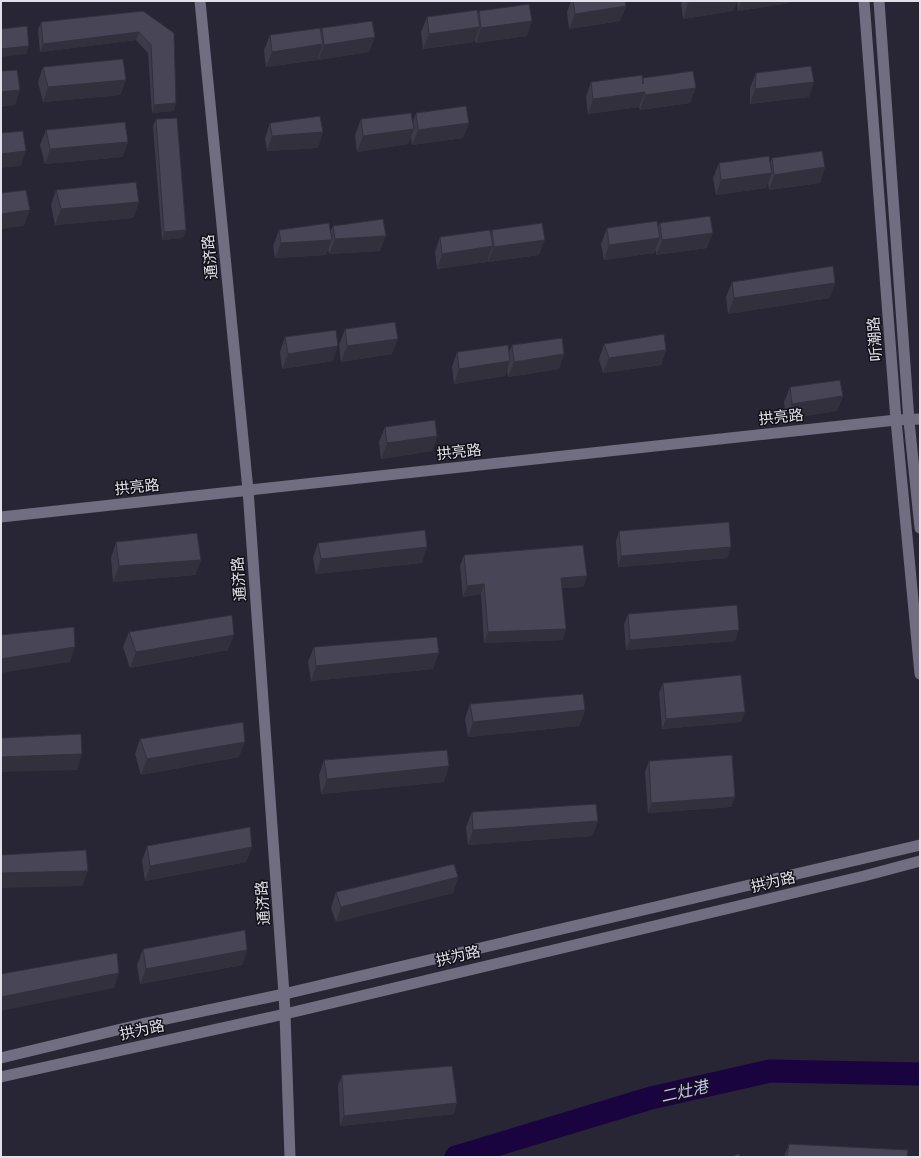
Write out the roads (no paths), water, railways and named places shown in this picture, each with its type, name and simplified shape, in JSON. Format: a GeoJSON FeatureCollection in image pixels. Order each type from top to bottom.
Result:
{"type":"FeatureCollection","features":[{"type":"Feature","properties":{"kind":"main road","name":"通济路"},"geometry":{"type":"LineString","coordinates":[[200,1],[248,490],[284,994],[290,1157]]}},
{"type":"Feature","properties":{"kind":"main road","name":"听潮路"},"geometry":{"type":"LineString","coordinates":[[864,1],[896,420],[920,674]]}},
{"type":"Feature","properties":{"kind":"main road","name":"听潮路"},"geometry":{"type":"LineString","coordinates":[[879,1],[915,420],[920,528]]}},
{"type":"Feature","properties":{"kind":"main road","name":"拱亮路"},"geometry":{"type":"LineString","coordinates":[[1,517],[896,420],[915,420]]}},
{"type":"Feature","properties":{"kind":"main road","name":"拱为路"},"geometry":{"type":"LineString","coordinates":[[1,1058],[142,1024],[284,994],[920,845]]}},
{"type":"Feature","properties":{"kind":"main road","name":"拱为路"},"geometry":{"type":"LineString","coordinates":[[1,1077],[285,1014],[864,876],[920,861]]}},
{"type":"Feature","properties":{"kind":"waterway","name":"二灶港"},"geometry":{"type":"LineString","coordinates":[[456,1157],[651,1098],[770,1071],[920,1074]]}}]}
